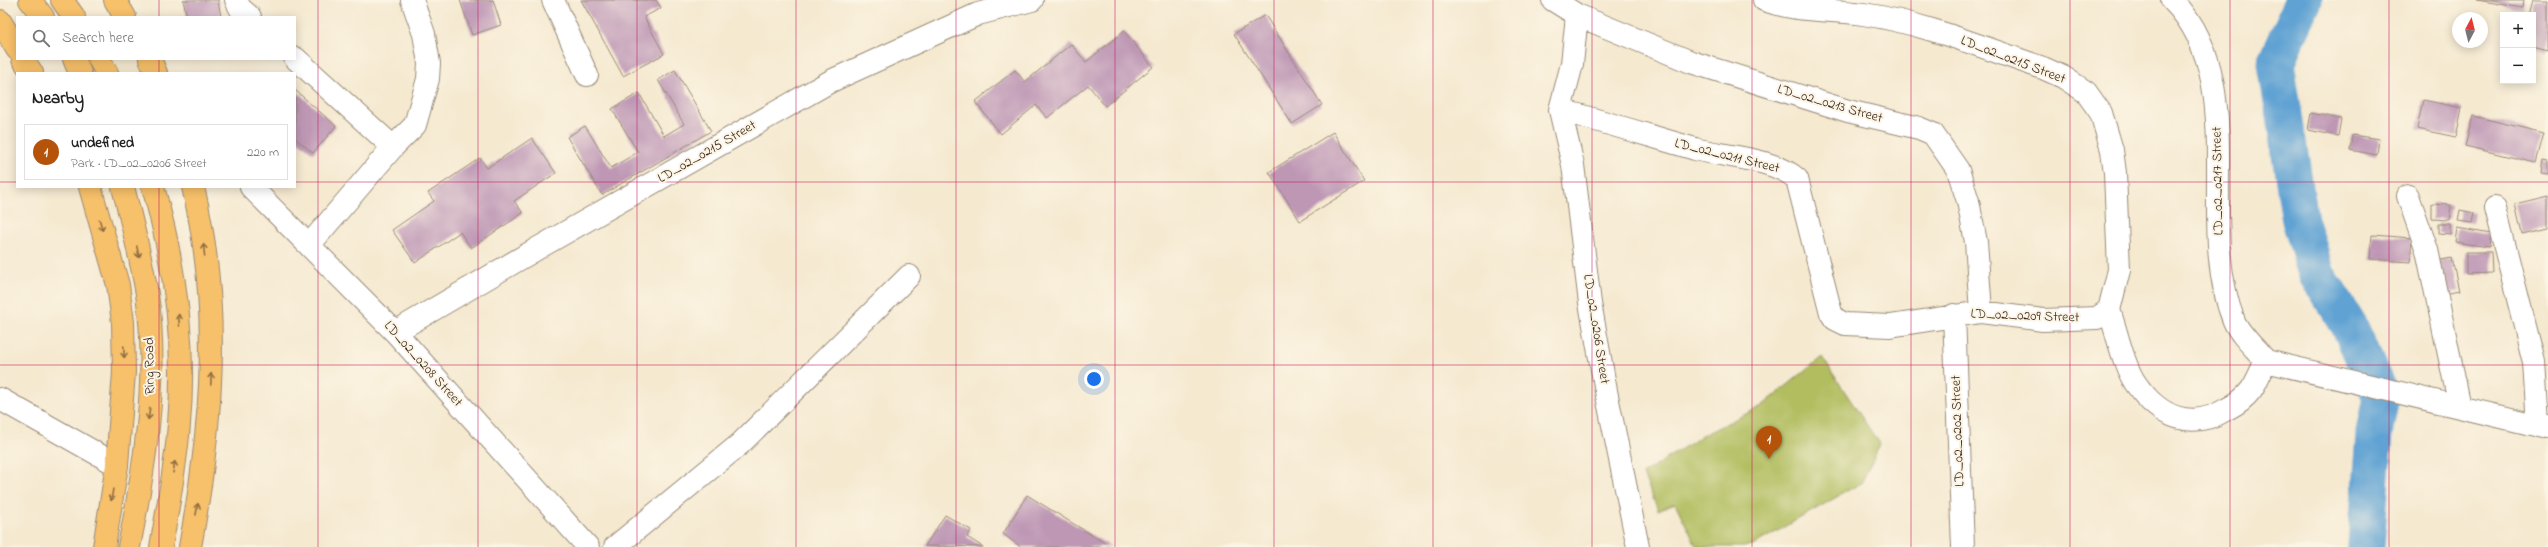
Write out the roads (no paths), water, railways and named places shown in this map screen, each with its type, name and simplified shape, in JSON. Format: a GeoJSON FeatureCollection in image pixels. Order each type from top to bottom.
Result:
{"type":"FeatureCollection","features":[{"type":"Feature","properties":{"kind":"main road"},"geometry":{"type":"LineString","coordinates":[[30,0],[42,16]]}},
{"type":"Feature","properties":{"kind":"main road"},"geometry":{"type":"LineString","coordinates":[[62,0],[73,16]]}},
{"type":"Feature","properties":{"kind":"main road"},"geometry":{"type":"LineString","coordinates":[[115,0],[124,16]]}},
{"type":"Feature","properties":{"kind":"main road"},"geometry":{"type":"LineString","coordinates":[[0,21],[16,47]]}},
{"type":"Feature","properties":{"kind":"main road"},"geometry":{"type":"LineString","coordinates":[[24,60],[31,72]]}},
{"type":"Feature","properties":{"kind":"main road"},"geometry":{"type":"LineString","coordinates":[[74,60],[80,72]]}},
{"type":"Feature","properties":{"kind":"main road"},"geometry":{"type":"LineString","coordinates":[[100,60],[106,72]]}},
{"type":"Feature","properties":{"kind":"main road"},"geometry":{"type":"LineString","coordinates":[[150,60],[156,72]]}},
{"type":"Feature","properties":{"kind":"main road"},"geometry":{"type":"LineString","coordinates":[[90,188],[118,285],[123,322],[124,372],[117,465],[104,547]]}},
{"type":"Feature","properties":{"kind":"main road","name":"Ring Road"},"geometry":{"type":"LineString","coordinates":[[123,188],[147,294],[152,361],[151,399],[129,547]]}},
{"type":"Feature","properties":{"kind":"main road"},"geometry":{"type":"LineString","coordinates":[[154,188],[177,291],[182,359],[179,430],[161,547]]}},
{"type":"Feature","properties":{"kind":"main road"},"geometry":{"type":"LineString","coordinates":[[190,547],[200,494],[210,402],[212,334],[200,215],[193,188]]}},
{"type":"Feature","properties":{"kind":"street"},"geometry":{"type":"LineString","coordinates":[[236,0],[240,8],[249,16]]}},
{"type":"Feature","properties":{"kind":"street"},"geometry":{"type":"LineString","coordinates":[[310,244],[393,147],[415,125],[428,79],[429,63],[424,34],[412,0]]}},
{"type":"Feature","properties":{"kind":"street"},"geometry":{"type":"LineString","coordinates":[[553,0],[587,75]]}},
{"type":"Feature","properties":{"kind":"street","name":"LD_02_0215 Street"},"geometry":{"type":"LineString","coordinates":[[395,332],[540,247],[831,81],[978,14],[1032,0]]}},
{"type":"Feature","properties":{"kind":"street","name":"LD_02_0213 Street"},"geometry":{"type":"LineString","coordinates":[[1553,0],[1577,15],[1691,62],[1848,111],[1919,128],[1933,134],[1958,170],[1968,201],[1976,242],[1981,312]]}},
{"type":"Feature","properties":{"kind":"street","name":"LD_02_0215 Street"},"geometry":{"type":"LineString","coordinates":[[1764,0],[1804,10],[1862,14],[1916,25],[2043,68],[2063,77],[2086,92],[2101,112],[2112,150],[2115,173],[2119,270],[2109,310]]}},
{"type":"Feature","properties":{"kind":"street","name":"LD_02_0217 Street"},"geometry":{"type":"LineString","coordinates":[[2172,0],[2186,14],[2203,43],[2217,109],[2220,275],[2234,322],[2266,361]]}},
{"type":"Feature","properties":{"kind":"street"},"geometry":{"type":"LineString","coordinates":[[1560,110],[1572,64],[1577,15]]}},
{"type":"Feature","properties":{"kind":"street"},"geometry":{"type":"LineString","coordinates":[[296,59],[393,147]]}},
{"type":"Feature","properties":{"kind":"street","name":"LD_02_0211 Street"},"geometry":{"type":"LineString","coordinates":[[1560,110],[1697,149],[1771,166],[1788,172],[1797,179],[1829,307],[1834,319]]}},
{"type":"Feature","properties":{"kind":"street","name":"LD_02_0206 Street"},"geometry":{"type":"LineString","coordinates":[[1560,110],[1573,165],[1590,303],[1606,391],[1638,547]]}},
{"type":"Feature","properties":{"kind":"street","name":"LD_02_0208 Street"},"geometry":{"type":"LineString","coordinates":[[252,188],[310,244],[395,332],[588,547]]}},
{"type":"Feature","properties":{"kind":"street"},"geometry":{"type":"LineString","coordinates":[[2408,196],[2427,250],[2460,407]]}},
{"type":"Feature","properties":{"kind":"street"},"geometry":{"type":"LineString","coordinates":[[2109,310],[2135,383],[2150,402],[2167,414],[2188,420],[2203,420],[2215,417],[2234,405],[2251,390],[2266,361],[2338,379],[2381,387],[2543,427],[2534,362],[2495,208]]}},
{"type":"Feature","properties":{"kind":"street"},"geometry":{"type":"LineString","coordinates":[[615,547],[740,444],[909,276]]}},
{"type":"Feature","properties":{"kind":"street","name":"LD_02_0209 Street"},"geometry":{"type":"LineString","coordinates":[[1834,319],[1845,324],[1890,326],[1981,312],[2065,320],[2097,318],[2109,310]]}},
{"type":"Feature","properties":{"kind":"street","name":"LD_02_0202 Street"},"geometry":{"type":"LineString","coordinates":[[1954,315],[1963,547]]}},
{"type":"Feature","properties":{"kind":"street"},"geometry":{"type":"LineString","coordinates":[[0,399],[117,465]]}},
{"type":"Feature","properties":{"kind":"waterway"},"geometry":{"type":"LineString","coordinates":[[2304,0],[2276,63],[2300,220],[2317,275],[2349,325],[2381,397],[2374,433],[2366,547]]}},
{"type":"Feature","properties":{"kind":"place","name":"undefined"},"geometry":{"type":"Point","coordinates":[1769,459]}}]}
